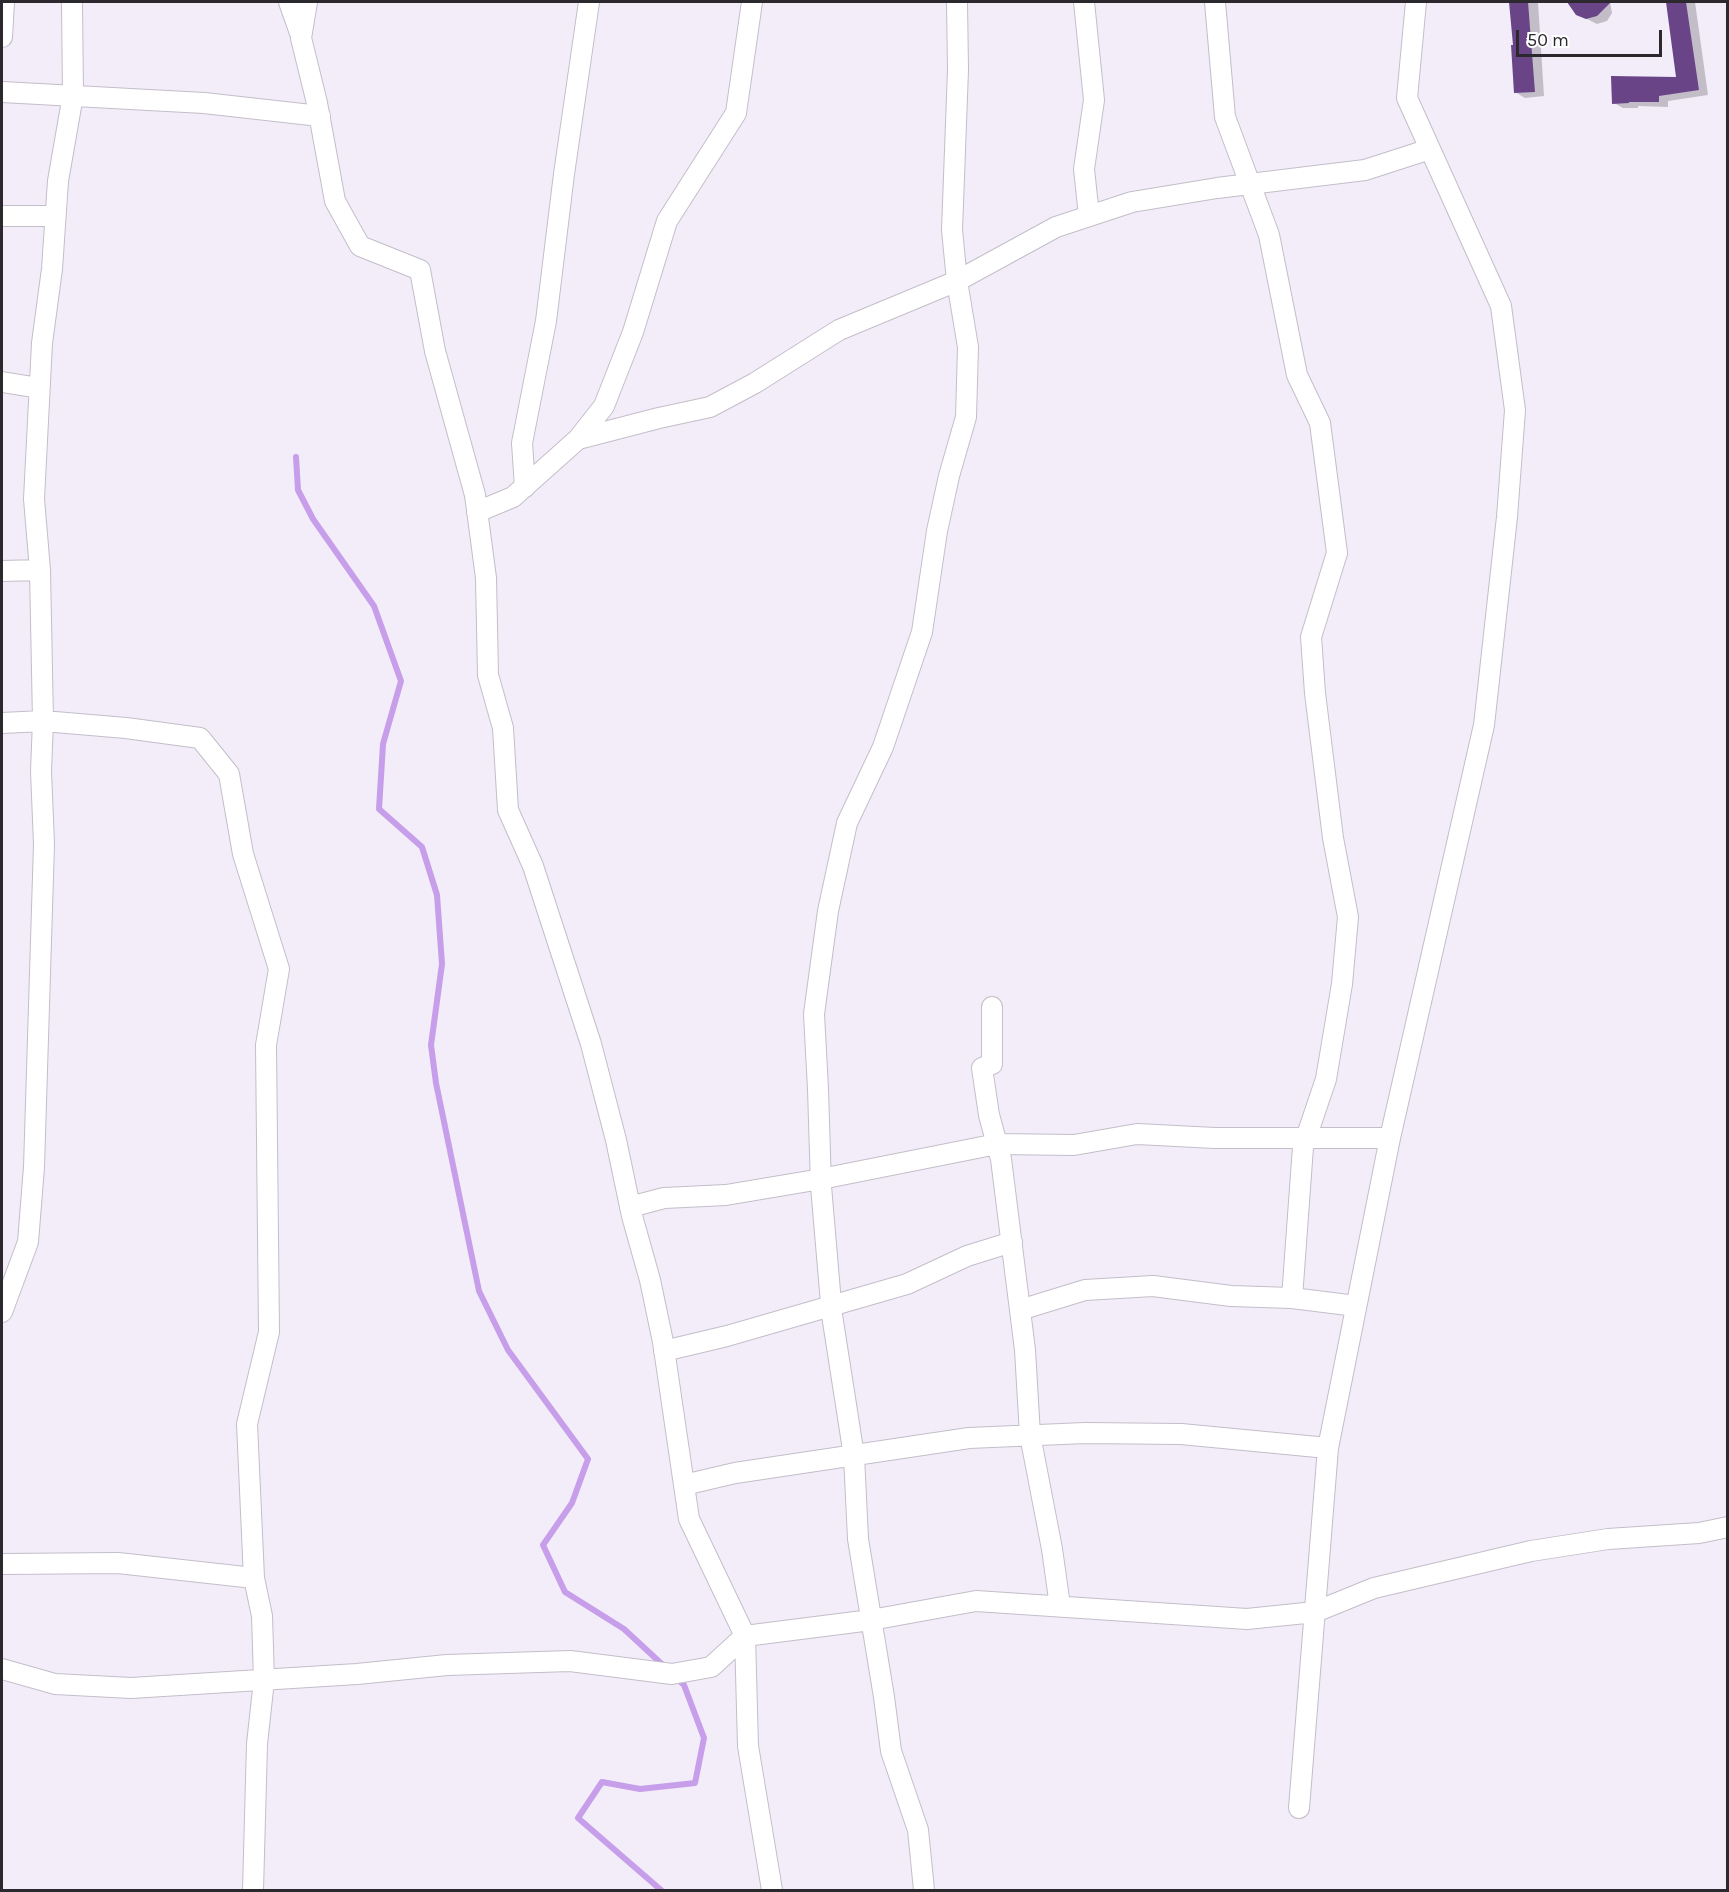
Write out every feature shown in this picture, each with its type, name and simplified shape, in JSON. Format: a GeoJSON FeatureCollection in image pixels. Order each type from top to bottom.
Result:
{"type":"FeatureCollection","features":[{"type":"Feature","properties":{"kind":"street"},"geometry":{"type":"LineString","coordinates":[[2,38],[4,2]]}},
{"type":"Feature","properties":{"kind":"street"},"geometry":{"type":"LineString","coordinates":[[2,1312],[28,1242],[34,1167],[44,844],[41,771],[43,721],[40,570],[34,499],[42,343],[52,269],[58,181],[73,94],[72,2]]}},
{"type":"Feature","properties":{"kind":"street"},"geometry":{"type":"LineString","coordinates":[[290,2],[320,116],[335,201],[360,246],[420,270],[435,351],[475,495],[486,578],[488,675],[503,728],[508,810],[533,866],[591,1044],[616,1140],[630,1207],[650,1280],[664,1351],[689,1519],[745,1636],[748,1746],[772,1890]]}},
{"type":"Feature","properties":{"kind":"street"},"geometry":{"type":"LineString","coordinates":[[301,38],[307,2]]}},
{"type":"Feature","properties":{"kind":"street"},"geometry":{"type":"LineString","coordinates":[[525,487],[522,443],[546,321],[589,2]]}},
{"type":"Feature","properties":{"kind":"street"},"geometry":{"type":"LineString","coordinates":[[477,512],[513,497],[525,487],[578,439],[604,406],[633,332],[667,221],[736,113],[752,2]]}},
{"type":"Feature","properties":{"kind":"street"},"geometry":{"type":"LineString","coordinates":[[924,1890],[918,1830],[891,1751],[858,1539],[854,1456],[831,1305],[821,1179],[814,1014],[828,911],[847,823],[883,747],[922,632],[937,531],[949,476],[966,417],[968,347],[957,281],[952,230],[958,70],[957,2]]}},
{"type":"Feature","properties":{"kind":"street"},"geometry":{"type":"LineString","coordinates":[[1084,2],[1094,100],[1084,169],[1089,216]]}},
{"type":"Feature","properties":{"kind":"street"},"geometry":{"type":"LineString","coordinates":[[1215,2],[1225,117],[1269,235],[1297,375],[1320,423],[1337,553],[1311,637],[1315,693],[1333,838],[1348,917],[1342,984],[1326,1079],[1304,1148],[1292,1298]]}},
{"type":"Feature","properties":{"kind":"street"},"geometry":{"type":"LineString","coordinates":[[1299,1808],[1328,1448],[1390,1138],[1484,725],[1507,518],[1515,410],[1501,306],[1407,98],[1416,2]]}},
{"type":"Feature","properties":{"kind":"street"},"geometry":{"type":"LineString","coordinates":[[2,92],[73,94],[204,103],[320,116]]}},
{"type":"Feature","properties":{"kind":"street"},"geometry":{"type":"LineString","coordinates":[[578,439],[710,407],[755,383],[839,330],[957,281],[1056,226],[1132,202],[1365,170],[1430,148]]}},
{"type":"Feature","properties":{"kind":"street"},"geometry":{"type":"LineString","coordinates":[[2,216],[56,216]]}},
{"type":"Feature","properties":{"kind":"street"},"geometry":{"type":"LineString","coordinates":[[2,382],[39,388]]}},
{"type":"Feature","properties":{"kind":"street"},"geometry":{"type":"LineString","coordinates":[[2,571],[40,570]]}},
{"type":"Feature","properties":{"kind":"street"},"geometry":{"type":"LineString","coordinates":[[2,723],[43,721],[200,738],[229,774],[243,854],[279,969],[266,1045],[269,1332],[247,1424],[254,1578],[262,1616],[264,1680],[257,1744],[253,1890]]}},
{"type":"Feature","properties":{"kind":"street"},"geometry":{"type":"LineString","coordinates":[[992,1006],[992,1064],[982,1068],[989,1115],[1001,1159],[1025,1350],[1030,1435],[1060,1606]]}},
{"type":"Feature","properties":{"kind":"street"},"geometry":{"type":"LineString","coordinates":[[630,1207],[664,1198],[726,1194],[821,1179],[997,1144],[1074,1145],[1137,1134],[1215,1138],[1390,1138]]}},
{"type":"Feature","properties":{"kind":"street"},"geometry":{"type":"LineString","coordinates":[[664,1351],[727,1336],[907,1284],[966,1256],[1012,1242]]}},
{"type":"Feature","properties":{"kind":"street"},"geometry":{"type":"LineString","coordinates":[[1020,1310],[1085,1290],[1153,1286],[1231,1296],[1292,1298],[1356,1306]]}},
{"type":"Feature","properties":{"kind":"street"},"geometry":{"type":"LineString","coordinates":[[684,1485],[735,1473],[969,1438],[1085,1433],[1181,1434],[1328,1448]]}},
{"type":"Feature","properties":{"kind":"street"},"geometry":{"type":"LineString","coordinates":[[2,1669],[55,1684],[131,1688],[357,1674],[447,1665],[570,1661],[672,1674],[711,1667],[745,1636],[871,1620],[976,1601],[1247,1619],[1315,1612],[1374,1588],[1531,1551],[1608,1539],[1699,1533],[1728,1527]]}},
{"type":"Feature","properties":{"kind":"street"},"geometry":{"type":"LineString","coordinates":[[2,1564],[118,1563],[254,1578]]}},
{"type":"Feature","properties":{"kind":"building"},"geometry":{"type":"Polygon","coordinates":[[[1509,2],[1528,2],[1535,92],[1514,93],[1509,2]]]}},
{"type":"Feature","properties":{"kind":"building"},"geometry":{"type":"Polygon","coordinates":[[[1567,2],[1611,2],[1597,16],[1586,19],[1576,15],[1567,2]]]}},
{"type":"Feature","properties":{"kind":"building"},"geometry":{"type":"Polygon","coordinates":[[[1666,2],[1686,2],[1699,90],[1659,96],[1659,102],[1612,104],[1611,76],[1676,77],[1666,2]]]}},
{"type":"Feature","properties":{"kind":"waterway"},"geometry":{"type":"LineString","coordinates":[[296,457],[298,490],[313,519],[374,606],[401,681],[383,744],[379,809],[422,847],[437,895],[442,964],[431,1045],[436,1083],[479,1291],[508,1350],[588,1459],[572,1503],[543,1545],[565,1592],[624,1629],[665,1667]]}},
{"type":"Feature","properties":{"kind":"waterway"},"geometry":{"type":"LineString","coordinates":[[661,1890],[578,1818],[602,1782],[640,1789],[695,1783],[704,1738],[684,1685],[677,1679]]}}]}
